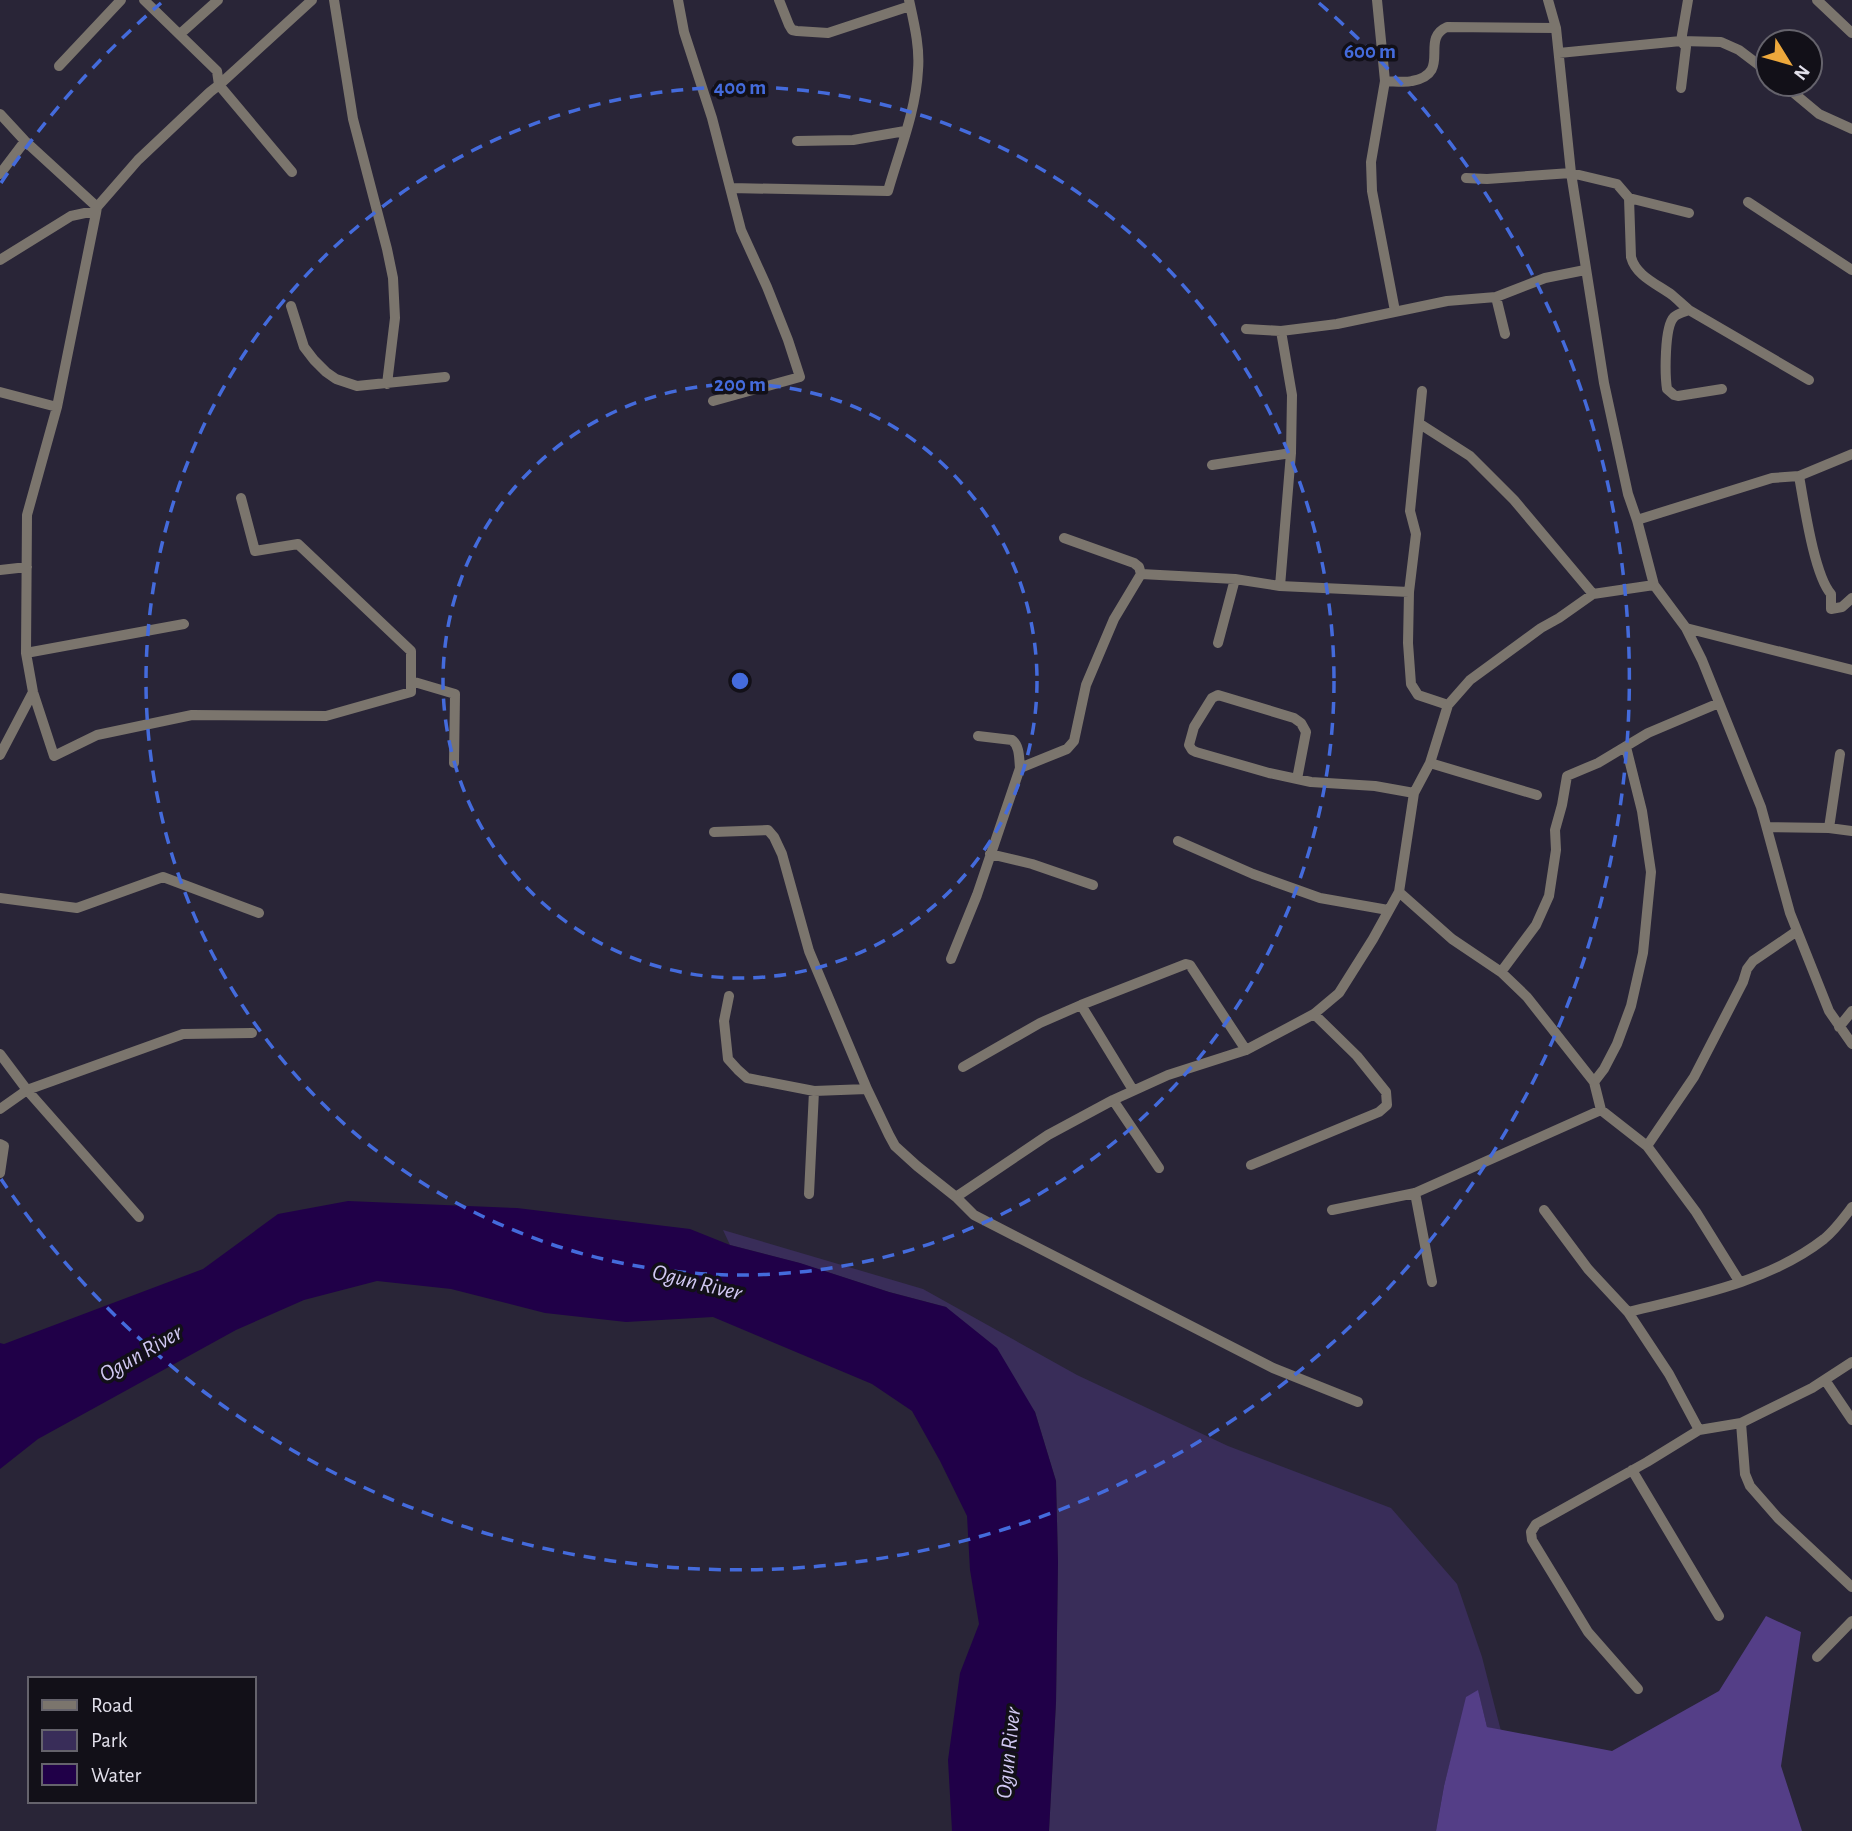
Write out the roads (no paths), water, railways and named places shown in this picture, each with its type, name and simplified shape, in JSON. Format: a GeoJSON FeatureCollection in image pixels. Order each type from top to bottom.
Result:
{"type":"FeatureCollection","features":[{"type":"Feature","properties":{"kind":"street"},"geometry":{"type":"LineString","coordinates":[[59,66],[121,0]]}},
{"type":"Feature","properties":{"kind":"street"},"geometry":{"type":"LineString","coordinates":[[144,0],[217,71],[219,85],[292,173]]}},
{"type":"Feature","properties":{"kind":"street"},"geometry":{"type":"LineString","coordinates":[[180,34],[218,0]]}},
{"type":"Feature","properties":{"kind":"street"},"geometry":{"type":"LineString","coordinates":[[241,498],[255,551],[298,544],[411,651],[411,692],[326,716],[192,715],[97,735],[54,755],[33,692],[26,653],[27,515],[57,407],[97,210],[138,160],[312,0]]}},
{"type":"Feature","properties":{"kind":"street"},"geometry":{"type":"LineString","coordinates":[[334,0],[353,120],[393,278],[395,318],[387,384]]}},
{"type":"Feature","properties":{"kind":"street"},"geometry":{"type":"LineString","coordinates":[[678,0],[684,32],[712,118],[741,230],[767,287],[800,377],[713,401]]}},
{"type":"Feature","properties":{"kind":"street"},"geometry":{"type":"LineString","coordinates":[[731,188],[888,191],[915,98],[919,69],[910,3],[828,33],[792,30],[779,0]]}},
{"type":"Feature","properties":{"kind":"street"},"geometry":{"type":"LineString","coordinates":[[1377,0],[1385,81],[1371,162],[1372,191],[1395,312]]}},
{"type":"Feature","properties":{"kind":"street"},"geometry":{"type":"LineString","coordinates":[[1548,0],[1556,28],[1571,173],[1604,383],[1628,494],[1654,585],[1686,628],[1703,660],[1761,807],[1790,913],[1829,1011],[1852,1044]]}},
{"type":"Feature","properties":{"kind":"street"},"geometry":{"type":"LineString","coordinates":[[1681,88],[1686,47],[1681,41],[1688,0]]}},
{"type":"Feature","properties":{"kind":"street"},"geometry":{"type":"LineString","coordinates":[[1816,0],[1852,33]]}},
{"type":"Feature","properties":{"kind":"street"},"geometry":{"type":"LineString","coordinates":[[1385,81],[1412,81],[1429,75],[1433,69],[1435,37],[1442,28],[1556,28]]}},
{"type":"Feature","properties":{"kind":"street"},"geometry":{"type":"LineString","coordinates":[[1559,53],[1681,41],[1721,42],[1754,61]]}},
{"type":"Feature","properties":{"kind":"street"},"geometry":{"type":"LineString","coordinates":[[1800,98],[1819,114],[1852,130]]}},
{"type":"Feature","properties":{"kind":"street"},"geometry":{"type":"LineString","coordinates":[[0,114],[97,210]]}},
{"type":"Feature","properties":{"kind":"street"},"geometry":{"type":"LineString","coordinates":[[797,141],[853,140],[905,131]]}},
{"type":"Feature","properties":{"kind":"street"},"geometry":{"type":"LineString","coordinates":[[0,174],[25,141]]}},
{"type":"Feature","properties":{"kind":"street"},"geometry":{"type":"LineString","coordinates":[[1466,178],[1571,173],[1617,184],[1629,198],[1689,214]]}},
{"type":"Feature","properties":{"kind":"street"},"geometry":{"type":"LineString","coordinates":[[1629,198],[1633,264],[1689,310],[1809,380]]}},
{"type":"Feature","properties":{"kind":"street"},"geometry":{"type":"LineString","coordinates":[[1748,202],[1852,270]]}},
{"type":"Feature","properties":{"kind":"street"},"geometry":{"type":"LineString","coordinates":[[0,260],[71,216],[97,210]]}},
{"type":"Feature","properties":{"kind":"street"},"geometry":{"type":"LineString","coordinates":[[1246,329],[1281,331],[1338,324],[1447,301],[1496,297],[1545,278],[1585,270]]}},
{"type":"Feature","properties":{"kind":"street"},"geometry":{"type":"LineString","coordinates":[[1496,297],[1505,334]]}},
{"type":"Feature","properties":{"kind":"street"},"geometry":{"type":"LineString","coordinates":[[291,306],[304,346],[314,360],[337,379],[357,386],[445,377]]}},
{"type":"Feature","properties":{"kind":"street"},"geometry":{"type":"LineString","coordinates":[[1689,310],[1671,320],[1666,348],[1667,389],[1678,396],[1722,388]]}},
{"type":"Feature","properties":{"kind":"street"},"geometry":{"type":"LineString","coordinates":[[1280,586],[1291,453],[1292,395],[1281,331]]}},
{"type":"Feature","properties":{"kind":"street"},"geometry":{"type":"LineString","coordinates":[[1422,391],[1410,511],[1416,534],[1409,592],[1408,643],[1411,684],[1418,695],[1448,705]]}},
{"type":"Feature","properties":{"kind":"street"},"geometry":{"type":"LineString","coordinates":[[0,392],[57,407]]}},
{"type":"Feature","properties":{"kind":"street"},"geometry":{"type":"LineString","coordinates":[[1420,424],[1470,456],[1514,500],[1593,594]]}},
{"type":"Feature","properties":{"kind":"street"},"geometry":{"type":"LineString","coordinates":[[1212,465],[1291,453]]}},
{"type":"Feature","properties":{"kind":"street"},"geometry":{"type":"LineString","coordinates":[[1637,520],[1772,478],[1799,476],[1852,454]]}},
{"type":"Feature","properties":{"kind":"street"},"geometry":{"type":"LineString","coordinates":[[1799,476],[1817,564],[1831,594],[1831,608],[1842,607],[1852,598]]}},
{"type":"Feature","properties":{"kind":"street"},"geometry":{"type":"LineString","coordinates":[[1020,768],[1067,749],[1074,741],[1086,685],[1114,619],[1141,574],[1134,563],[1064,538]]}},
{"type":"Feature","properties":{"kind":"street"},"geometry":{"type":"LineString","coordinates":[[0,570],[27,567]]}},
{"type":"Feature","properties":{"kind":"street"},"geometry":{"type":"LineString","coordinates":[[1141,574],[1235,579],[1280,586],[1409,592]]}},
{"type":"Feature","properties":{"kind":"street"},"geometry":{"type":"LineString","coordinates":[[1218,643],[1235,579]]}},
{"type":"Feature","properties":{"kind":"street"},"geometry":{"type":"LineString","coordinates":[[956,1196],[1048,1135],[1113,1100],[1168,1075],[1246,1050],[1314,1014],[1339,993],[1399,892],[1413,793],[1430,763],[1448,705],[1470,680],[1593,594],[1654,585]]}},
{"type":"Feature","properties":{"kind":"street"},"geometry":{"type":"LineString","coordinates":[[26,653],[184,624]]}},
{"type":"Feature","properties":{"kind":"street"},"geometry":{"type":"LineString","coordinates":[[1686,628],[1852,670]]}},
{"type":"Feature","properties":{"kind":"street"},"geometry":{"type":"LineString","coordinates":[[411,681],[455,694],[454,763]]}},
{"type":"Feature","properties":{"kind":"street"},"geometry":{"type":"LineString","coordinates":[[0,755],[33,692]]}},
{"type":"Feature","properties":{"kind":"street"},"geometry":{"type":"LineString","coordinates":[[1297,779],[1306,732],[1301,723],[1293,718],[1218,695],[1212,698],[1191,735],[1189,745],[1192,750],[1257,769],[1297,779],[1311,782],[1375,786],[1413,793]]}},
{"type":"Feature","properties":{"kind":"street"},"geometry":{"type":"LineString","coordinates":[[1501,972],[1536,925],[1549,896],[1556,850],[1555,830],[1567,776],[1598,764],[1648,733],[1719,703]]}},
{"type":"Feature","properties":{"kind":"street"},"geometry":{"type":"LineString","coordinates":[[951,959],[977,895],[1020,768],[1018,749],[1012,740],[978,736]]}},
{"type":"Feature","properties":{"kind":"street"},"geometry":{"type":"LineString","coordinates":[[1594,1082],[1613,1052],[1631,1006],[1643,953],[1651,872],[1642,811],[1626,747]]}},
{"type":"Feature","properties":{"kind":"street"},"geometry":{"type":"LineString","coordinates":[[1829,828],[1840,754]]}},
{"type":"Feature","properties":{"kind":"street"},"geometry":{"type":"LineString","coordinates":[[1430,763],[1537,794]]}},
{"type":"Feature","properties":{"kind":"street"},"geometry":{"type":"LineString","coordinates":[[1767,827],[1852,831]]}},
{"type":"Feature","properties":{"kind":"street"},"geometry":{"type":"LineString","coordinates":[[714,832],[768,830],[774,837],[782,854],[809,951],[867,1089],[895,1146],[917,1166],[956,1196],[974,1215],[1273,1368],[1358,1402]]}},
{"type":"Feature","properties":{"kind":"street"},"geometry":{"type":"LineString","coordinates":[[1178,841],[1253,874],[1320,898],[1388,910]]}},
{"type":"Feature","properties":{"kind":"street"},"geometry":{"type":"LineString","coordinates":[[990,855],[1032,864],[1093,885]]}},
{"type":"Feature","properties":{"kind":"street"},"geometry":{"type":"LineString","coordinates":[[0,898],[77,908],[163,877],[259,914]]}},
{"type":"Feature","properties":{"kind":"street"},"geometry":{"type":"LineString","coordinates":[[1399,892],[1452,939],[1501,972],[1527,998],[1594,1082],[1601,1110],[1647,1146],[1696,1212],[1739,1281]]}},
{"type":"Feature","properties":{"kind":"street"},"geometry":{"type":"LineString","coordinates":[[1647,1146],[1694,1077],[1743,982],[1747,969],[1753,961],[1797,931]]}},
{"type":"Feature","properties":{"kind":"street"},"geometry":{"type":"LineString","coordinates":[[963,1067],[1040,1023],[1186,964],[1190,965],[1246,1050]]}},
{"type":"Feature","properties":{"kind":"street"},"geometry":{"type":"LineString","coordinates":[[729,996],[724,1021],[728,1059],[747,1078],[814,1091],[867,1089]]}},
{"type":"Feature","properties":{"kind":"street"},"geometry":{"type":"LineString","coordinates":[[1081,1005],[1133,1090]]}},
{"type":"Feature","properties":{"kind":"street"},"geometry":{"type":"LineString","coordinates":[[1839,1027],[1852,1011]]}},
{"type":"Feature","properties":{"kind":"street"},"geometry":{"type":"LineString","coordinates":[[1251,1165],[1379,1112],[1387,1105],[1386,1091],[1357,1056],[1314,1014]]}},
{"type":"Feature","properties":{"kind":"street"},"geometry":{"type":"LineString","coordinates":[[0,1110],[27,1090],[183,1034],[252,1033]]}},
{"type":"Feature","properties":{"kind":"street"},"geometry":{"type":"LineString","coordinates":[[0,1054],[27,1090],[139,1217]]}},
{"type":"Feature","properties":{"kind":"street"},"geometry":{"type":"LineString","coordinates":[[809,1194],[814,1091]]}},
{"type":"Feature","properties":{"kind":"street"},"geometry":{"type":"LineString","coordinates":[[1113,1100],[1159,1168]]}},
{"type":"Feature","properties":{"kind":"street"},"geometry":{"type":"LineString","coordinates":[[1332,1210],[1415,1193],[1601,1110]]}},
{"type":"Feature","properties":{"kind":"street"},"geometry":{"type":"LineString","coordinates":[[0,1144],[4,1146],[0,1173]]}},
{"type":"Feature","properties":{"kind":"street"},"geometry":{"type":"LineString","coordinates":[[1415,1193],[1432,1282]]}},
{"type":"Feature","properties":{"kind":"street"},"geometry":{"type":"LineString","coordinates":[[1628,1311],[1685,1298],[1783,1265],[1822,1240],[1840,1224],[1852,1207]]}},
{"type":"Feature","properties":{"kind":"street"},"geometry":{"type":"LineString","coordinates":[[1544,1210],[1588,1269],[1628,1311],[1669,1374],[1699,1430]]}},
{"type":"Feature","properties":{"kind":"street"},"geometry":{"type":"LineString","coordinates":[[1638,1689],[1588,1632],[1532,1540],[1531,1532],[1536,1524],[1699,1430],[1741,1423],[1812,1388],[1852,1362]]}},
{"type":"Feature","properties":{"kind":"street"},"geometry":{"type":"LineString","coordinates":[[1825,1380],[1852,1420]]}},
{"type":"Feature","properties":{"kind":"street"},"geometry":{"type":"LineString","coordinates":[[1741,1423],[1745,1474],[1750,1486],[1778,1518],[1852,1587]]}},
{"type":"Feature","properties":{"kind":"street"},"geometry":{"type":"LineString","coordinates":[[1632,1470],[1719,1616]]}},
{"type":"Feature","properties":{"kind":"street"},"geometry":{"type":"LineString","coordinates":[[1817,1657],[1852,1621]]}},
{"type":"Feature","properties":{"kind":"water","name":"Ogun River"},"geometry":{"type":"Polygon","coordinates":[[[348,1201],[517,1208],[690,1229],[730,1245],[946,1307],[997,1348],[1035,1412],[1056,1481],[1056,1702],[1049,1831],[952,1831],[948,1760],[960,1673],[979,1624],[970,1570],[967,1516],[912,1411],[872,1384],[713,1317],[626,1322],[545,1313],[451,1289],[377,1281],[304,1300],[236,1330],[38,1439],[0,1469],[0,1343],[4,1344],[203,1269],[278,1214],[348,1201]]]}}]}
